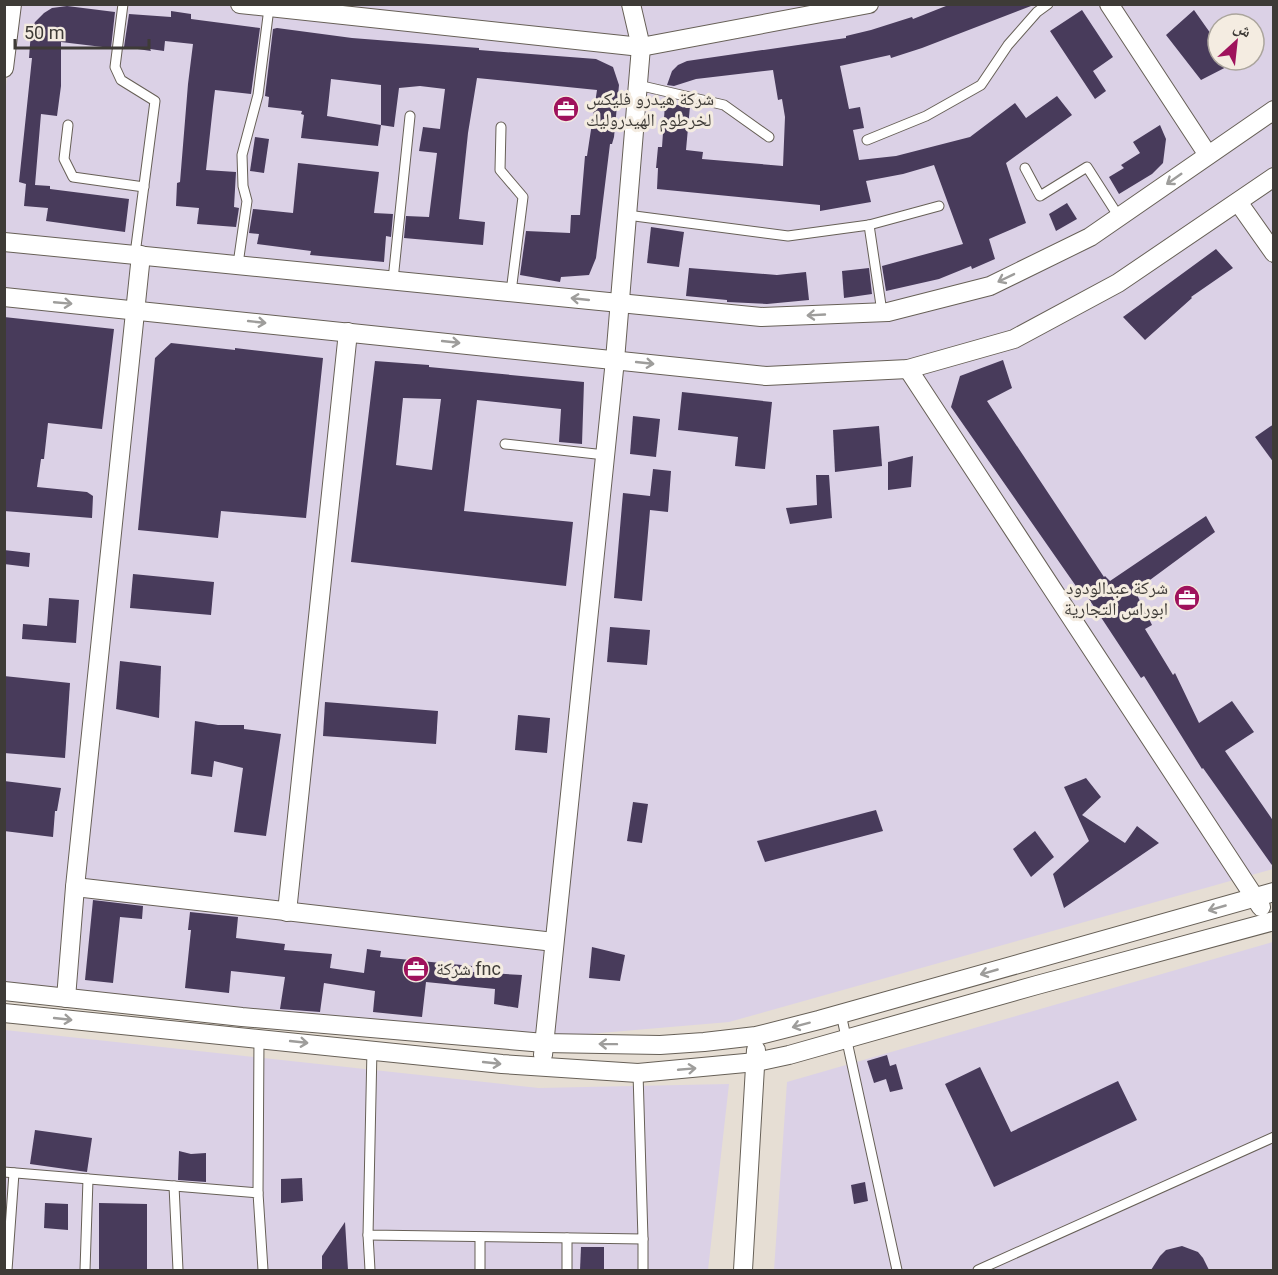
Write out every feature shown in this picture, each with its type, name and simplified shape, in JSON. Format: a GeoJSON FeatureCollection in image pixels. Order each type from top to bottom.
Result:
{"type":"FeatureCollection","features":[{"type":"Feature","properties":{"kind":"street"},"geometry":{"type":"LineString","coordinates":[[4,68],[12,4]]}},
{"type":"Feature","properties":{"kind":"street"},"geometry":{"type":"LineString","coordinates":[[240,4],[641,48],[818,9],[869,4]]}},
{"type":"Feature","properties":{"kind":"street"},"geometry":{"type":"LineString","coordinates":[[541,1066],[620,303],[641,48],[630,4]]}},
{"type":"Feature","properties":{"kind":"street"},"geometry":{"type":"LineString","coordinates":[[1109,4],[1208,155]]}},
{"type":"Feature","properties":{"kind":"street"},"geometry":{"type":"LineString","coordinates":[[4,242],[761,317],[882,312],[990,286],[1090,237],[1274,110]]}},
{"type":"Feature","properties":{"kind":"street"},"geometry":{"type":"LineString","coordinates":[[4,297],[766,376],[908,369],[1014,339],[1118,283],[1274,177]]}},
{"type":"Feature","properties":{"kind":"street"},"geometry":{"type":"LineString","coordinates":[[1238,202],[1274,253]]}},
{"type":"Feature","properties":{"kind":"street"},"geometry":{"type":"LineString","coordinates":[[66,998],[75,887],[136,309],[138,254]]}},
{"type":"Feature","properties":{"kind":"street"},"geometry":{"type":"LineString","coordinates":[[287,912],[348,332]]}},
{"type":"Feature","properties":{"kind":"street"},"geometry":{"type":"LineString","coordinates":[[4,1013],[502,1064],[638,1072],[756,1062],[848,1039],[1272,921],[908,369]]}},
{"type":"Feature","properties":{"kind":"street"},"geometry":{"type":"LineString","coordinates":[[75,887],[554,942]]}},
{"type":"Feature","properties":{"kind":"street"},"geometry":{"type":"LineString","coordinates":[[4,991],[242,1017],[544,1043],[660,1045],[756,1036],[1274,892]]}},
{"type":"Feature","properties":{"kind":"street"},"geometry":{"type":"LineString","coordinates":[[1030,961],[1037,985]]}},
{"type":"Feature","properties":{"kind":"street"},"geometry":{"type":"LineString","coordinates":[[743,1270],[756,1036]]}},
{"type":"Feature","properties":{"kind":"lane"},"geometry":{"type":"LineString","coordinates":[[123,4],[115,66],[121,80],[155,101],[138,254]]}},
{"type":"Feature","properties":{"kind":"lane"},"geometry":{"type":"LineString","coordinates":[[867,140],[926,116],[981,85],[1008,45],[1037,12],[1048,4]]}},
{"type":"Feature","properties":{"kind":"lane"},"geometry":{"type":"LineString","coordinates":[[238,264],[247,201],[243,186],[242,155],[258,95],[269,8]]}},
{"type":"Feature","properties":{"kind":"lane"},"geometry":{"type":"LineString","coordinates":[[638,85],[724,105],[769,137]]}},
{"type":"Feature","properties":{"kind":"lane"},"geometry":{"type":"LineString","coordinates":[[393,280],[410,116]]}},
{"type":"Feature","properties":{"kind":"lane"},"geometry":{"type":"LineString","coordinates":[[68,125],[64,159],[73,177],[144,187]]}},
{"type":"Feature","properties":{"kind":"lane"},"geometry":{"type":"LineString","coordinates":[[501,127],[500,170],[523,196],[511,292]]}},
{"type":"Feature","properties":{"kind":"lane"},"geometry":{"type":"LineString","coordinates":[[1025,168],[1040,196],[1087,167],[1119,217]]}},
{"type":"Feature","properties":{"kind":"lane"},"geometry":{"type":"LineString","coordinates":[[627,214],[788,236],[869,225],[939,206]]}},
{"type":"Feature","properties":{"kind":"lane"},"geometry":{"type":"LineString","coordinates":[[869,225],[882,312]]}},
{"type":"Feature","properties":{"kind":"lane"},"geometry":{"type":"LineString","coordinates":[[505,444],[605,455]]}},
{"type":"Feature","properties":{"kind":"lane"},"geometry":{"type":"LineString","coordinates":[[841,1014],[897,1270]]}},
{"type":"Feature","properties":{"kind":"lane"},"geometry":{"type":"LineString","coordinates":[[259,1038],[258,1193],[263,1270]]}},
{"type":"Feature","properties":{"kind":"lane"},"geometry":{"type":"LineString","coordinates":[[370,1270],[368,1235],[372,1049]]}},
{"type":"Feature","properties":{"kind":"lane"},"geometry":{"type":"LineString","coordinates":[[638,1072],[643,1270]]}},
{"type":"Feature","properties":{"kind":"lane"},"geometry":{"type":"LineString","coordinates":[[978,1270],[1274,1137]]}},
{"type":"Feature","properties":{"kind":"lane"},"geometry":{"type":"LineString","coordinates":[[7,1270],[9,1172],[258,1193]]}},
{"type":"Feature","properties":{"kind":"lane"},"geometry":{"type":"LineString","coordinates":[[85,1270],[88,1179]]}},
{"type":"Feature","properties":{"kind":"lane"},"geometry":{"type":"LineString","coordinates":[[174,1186],[178,1270]]}},
{"type":"Feature","properties":{"kind":"lane"},"geometry":{"type":"LineString","coordinates":[[368,1235],[643,1239]]}},
{"type":"Feature","properties":{"kind":"lane"},"geometry":{"type":"LineString","coordinates":[[480,1237],[480,1270]]}},
{"type":"Feature","properties":{"kind":"lane"},"geometry":{"type":"LineString","coordinates":[[567,1238],[567,1270]]}},
{"type":"Feature","properties":{"kind":"shaded area"},"geometry":{"type":"Polygon","coordinates":[[[15,5],[1273,5],[1273,869],[729,1022],[518,1040],[5,983],[4,104],[15,5]]]}},
{"type":"Feature","properties":{"kind":"shaded area"},"geometry":{"type":"Polygon","coordinates":[[[1273,942],[1273,1270],[774,1270],[787,1082],[1273,942]]]}},
{"type":"Feature","properties":{"kind":"shaded area"},"geometry":{"type":"Polygon","coordinates":[[[5,1030],[539,1088],[729,1084],[708,1270],[5,1270],[5,1030]]]}},
{"type":"Feature","properties":{"kind":"building"},"geometry":{"type":"Polygon","coordinates":[[[951,4],[1030,4],[1031,6],[891,58],[890,55],[840,66],[849,109],[860,107],[864,128],[853,130],[859,160],[896,156],[970,137],[1015,103],[1026,118],[1057,96],[1072,115],[1006,163],[1026,223],[989,239],[995,259],[939,279],[886,291],[882,266],[963,244],[934,165],[866,181],[871,202],[820,211],[820,205],[657,189],[658,168],[656,168],[658,147],[662,147],[665,104],[690,106],[686,150],[703,152],[702,159],[783,166],[785,117],[782,99],[778,100],[773,70],[696,79],[674,86],[667,85],[672,71],[678,65],[687,61],[846,38],[846,36],[912,17],[913,19],[951,4]]]}},
{"type":"Feature","properties":{"kind":"building"},"geometry":{"type":"Polygon","coordinates":[[[67,6],[115,12],[111,48],[61,42],[61,86],[57,116],[41,114],[35,185],[129,199],[125,232],[46,221],[48,208],[24,206],[26,184],[19,182],[32,58],[29,58],[31,31],[35,22],[44,13],[52,8],[67,6]]]}},
{"type":"Feature","properties":{"kind":"building"},"geometry":{"type":"Polygon","coordinates":[[[1082,10],[1113,57],[1093,71],[1106,91],[1095,99],[1050,31],[1082,10]]]}},
{"type":"Feature","properties":{"kind":"building"},"geometry":{"type":"Polygon","coordinates":[[[1194,10],[1206,27],[1206,72],[1217,72],[1201,80],[1166,35],[1194,10]]]}},
{"type":"Feature","properties":{"kind":"building"},"geometry":{"type":"Polygon","coordinates":[[[171,11],[191,14],[191,19],[260,28],[251,94],[215,90],[213,106],[206,170],[236,172],[234,207],[239,208],[236,227],[197,224],[199,208],[176,206],[193,44],[165,41],[164,51],[124,47],[129,14],[171,17],[171,11]]]}},
{"type":"Feature","properties":{"kind":"building"},"geometry":{"type":"Polygon","coordinates":[[[273,29],[479,48],[479,50],[596,59],[613,67],[619,85],[614,137],[610,144],[596,258],[589,275],[561,277],[560,282],[520,275],[526,231],[570,233],[571,215],[580,215],[585,156],[587,156],[597,90],[477,78],[468,133],[459,219],[485,222],[483,245],[404,238],[406,216],[429,217],[437,153],[419,151],[423,127],[440,129],[445,89],[420,86],[399,88],[394,127],[381,125],[378,146],[301,138],[304,115],[301,114],[302,111],[268,107],[269,97],[265,96],[273,29]],[[331,79],[327,116],[381,125],[381,85],[331,79]]]}},
{"type":"Feature","properties":{"kind":"building"},"geometry":{"type":"Polygon","coordinates":[[[1160,125],[1166,139],[1163,163],[1152,174],[1119,194],[1109,177],[1124,168],[1121,165],[1140,153],[1133,142],[1160,125]]]}},
{"type":"Feature","properties":{"kind":"building"},"geometry":{"type":"Polygon","coordinates":[[[255,137],[269,139],[264,173],[250,171],[255,137]]]}},
{"type":"Feature","properties":{"kind":"building"},"geometry":{"type":"Polygon","coordinates":[[[298,163],[379,172],[374,213],[393,214],[391,237],[386,236],[384,262],[310,255],[311,251],[257,244],[259,234],[249,233],[253,209],[293,213],[298,163]]]}},
{"type":"Feature","properties":{"kind":"building"},"geometry":{"type":"Polygon","coordinates":[[[1067,203],[1077,219],[1056,231],[1049,214],[1067,203]]]}},
{"type":"Feature","properties":{"kind":"building"},"geometry":{"type":"Polygon","coordinates":[[[651,227],[684,232],[679,267],[647,263],[651,227]]]}},
{"type":"Feature","properties":{"kind":"building"},"geometry":{"type":"Polygon","coordinates":[[[1216,249],[1233,268],[1191,297],[1145,340],[1123,317],[1216,249]]]}},
{"type":"Feature","properties":{"kind":"building"},"geometry":{"type":"Polygon","coordinates":[[[689,268],[777,275],[806,272],[809,300],[767,304],[727,302],[727,300],[686,296],[689,268]]]}},
{"type":"Feature","properties":{"kind":"building"},"geometry":{"type":"Polygon","coordinates":[[[869,268],[872,294],[844,298],[842,271],[869,268]]]}},
{"type":"Feature","properties":{"kind":"building"},"geometry":{"type":"Polygon","coordinates":[[[4,317],[114,329],[102,429],[48,423],[44,459],[41,459],[37,487],[87,492],[93,496],[92,518],[4,511],[4,317]]]}},
{"type":"Feature","properties":{"kind":"building"},"geometry":{"type":"Polygon","coordinates":[[[171,343],[323,358],[306,518],[221,511],[218,538],[138,530],[155,358],[171,343]]]}},
{"type":"Feature","properties":{"kind":"building"},"geometry":{"type":"Polygon","coordinates":[[[1003,360],[1012,388],[987,401],[1104,577],[1110,581],[1206,516],[1215,532],[1135,591],[1152,625],[1145,629],[1173,675],[1175,673],[1199,723],[1232,701],[1254,732],[1225,751],[1274,822],[1274,868],[1202,769],[1144,676],[1141,678],[1081,587],[1078,589],[951,407],[960,376],[1003,360]]]}},
{"type":"Feature","properties":{"kind":"building"},"geometry":{"type":"Polygon","coordinates":[[[375,361],[584,382],[582,444],[559,442],[561,409],[477,400],[464,511],[573,522],[566,586],[351,562],[375,361]],[[403,398],[396,465],[432,470],[441,399],[403,398]]]}},
{"type":"Feature","properties":{"kind":"building"},"geometry":{"type":"Polygon","coordinates":[[[682,392],[772,402],[765,469],[735,466],[738,437],[678,430],[682,392]]]}},
{"type":"Feature","properties":{"kind":"building"},"geometry":{"type":"Polygon","coordinates":[[[633,416],[660,419],[656,457],[630,454],[633,416]]]}},
{"type":"Feature","properties":{"kind":"building"},"geometry":{"type":"Polygon","coordinates":[[[1274,424],[1274,463],[1255,437],[1274,424]]]}},
{"type":"Feature","properties":{"kind":"building"},"geometry":{"type":"Polygon","coordinates":[[[879,426],[882,466],[835,472],[833,430],[879,426]]]}},
{"type":"Feature","properties":{"kind":"building"},"geometry":{"type":"Polygon","coordinates":[[[913,456],[911,487],[888,490],[888,462],[913,456]]]}},
{"type":"Feature","properties":{"kind":"building"},"geometry":{"type":"Polygon","coordinates":[[[653,469],[671,471],[668,512],[650,510],[642,601],[614,598],[623,493],[650,496],[653,469]]]}},
{"type":"Feature","properties":{"kind":"building"},"geometry":{"type":"Polygon","coordinates":[[[816,475],[829,475],[832,518],[790,524],[786,508],[817,505],[816,475]]]}},
{"type":"Feature","properties":{"kind":"building"},"geometry":{"type":"Polygon","coordinates":[[[4,550],[30,553],[29,567],[4,564],[4,550]]]}},
{"type":"Feature","properties":{"kind":"building"},"geometry":{"type":"Polygon","coordinates":[[[133,574],[214,582],[211,615],[130,608],[133,574]]]}},
{"type":"Feature","properties":{"kind":"building"},"geometry":{"type":"Polygon","coordinates":[[[49,598],[79,600],[76,643],[22,639],[23,624],[47,626],[49,598]]]}},
{"type":"Feature","properties":{"kind":"building"},"geometry":{"type":"Polygon","coordinates":[[[610,627],[650,630],[647,665],[607,662],[610,627]]]}},
{"type":"Feature","properties":{"kind":"building"},"geometry":{"type":"Polygon","coordinates":[[[120,661],[161,666],[159,718],[116,709],[120,661]]]}},
{"type":"Feature","properties":{"kind":"building"},"geometry":{"type":"Polygon","coordinates":[[[4,676],[70,683],[65,758],[4,753],[4,676]]]}},
{"type":"Feature","properties":{"kind":"building"},"geometry":{"type":"Polygon","coordinates":[[[325,702],[438,711],[436,744],[323,736],[325,702]]]}},
{"type":"Feature","properties":{"kind":"building"},"geometry":{"type":"Polygon","coordinates":[[[518,715],[550,718],[547,753],[515,750],[518,715]]]}},
{"type":"Feature","properties":{"kind":"building"},"geometry":{"type":"Polygon","coordinates":[[[195,721],[218,725],[244,725],[244,729],[281,734],[266,836],[234,832],[243,768],[214,761],[212,777],[191,774],[195,721]]]}},
{"type":"Feature","properties":{"kind":"building"},"geometry":{"type":"Polygon","coordinates":[[[1086,778],[1101,797],[1082,815],[1125,843],[1137,826],[1159,843],[1064,908],[1053,874],[1089,841],[1064,787],[1086,778]]]}},
{"type":"Feature","properties":{"kind":"building"},"geometry":{"type":"Polygon","coordinates":[[[4,781],[61,788],[57,811],[55,811],[53,837],[4,831],[4,781]]]}},
{"type":"Feature","properties":{"kind":"building"},"geometry":{"type":"Polygon","coordinates":[[[633,802],[648,804],[642,843],[627,841],[633,802]]]}},
{"type":"Feature","properties":{"kind":"building"},"geometry":{"type":"Polygon","coordinates":[[[876,810],[883,831],[765,862],[757,841],[876,810]]]}},
{"type":"Feature","properties":{"kind":"building"},"geometry":{"type":"Polygon","coordinates":[[[1035,831],[1054,857],[1031,877],[1013,849],[1035,831]]]}},
{"type":"Feature","properties":{"kind":"building"},"geometry":{"type":"Polygon","coordinates":[[[93,900],[143,906],[142,919],[120,917],[113,983],[85,980],[93,900]]]}},
{"type":"Feature","properties":{"kind":"building"},"geometry":{"type":"Polygon","coordinates":[[[190,912],[238,917],[236,938],[285,944],[284,950],[332,954],[330,968],[364,973],[367,949],[381,951],[380,957],[472,966],[472,972],[522,975],[518,1008],[494,1004],[495,989],[426,982],[422,1017],[373,1012],[375,991],[324,983],[320,1012],[280,1009],[285,977],[231,971],[229,993],[185,988],[191,930],[188,930],[190,912]]]}},
{"type":"Feature","properties":{"kind":"building"},"geometry":{"type":"Polygon","coordinates":[[[592,947],[625,955],[620,981],[589,978],[592,947]]]}},
{"type":"Feature","properties":{"kind":"building"},"geometry":{"type":"Polygon","coordinates":[[[887,1055],[890,1066],[896,1064],[903,1089],[890,1092],[886,1079],[874,1083],[867,1061],[887,1055]]]}},
{"type":"Feature","properties":{"kind":"building"},"geometry":{"type":"Polygon","coordinates":[[[980,1067],[1011,1132],[1118,1081],[1137,1120],[994,1187],[945,1084],[980,1067]]]}},
{"type":"Feature","properties":{"kind":"building"},"geometry":{"type":"Polygon","coordinates":[[[35,1130],[92,1138],[87,1172],[30,1164],[35,1130]]]}},
{"type":"Feature","properties":{"kind":"building"},"geometry":{"type":"Polygon","coordinates":[[[179,1151],[191,1154],[206,1153],[206,1182],[178,1180],[179,1151]]]}},
{"type":"Feature","properties":{"kind":"building"},"geometry":{"type":"Polygon","coordinates":[[[302,1178],[303,1201],[281,1203],[281,1179],[302,1178]]]}},
{"type":"Feature","properties":{"kind":"building"},"geometry":{"type":"Polygon","coordinates":[[[865,1182],[868,1201],[854,1204],[851,1185],[865,1182]]]}},
{"type":"Feature","properties":{"kind":"building"},"geometry":{"type":"Polygon","coordinates":[[[45,1203],[68,1204],[68,1230],[44,1228],[45,1203]]]}},
{"type":"Feature","properties":{"kind":"building"},"geometry":{"type":"Polygon","coordinates":[[[99,1203],[147,1204],[147,1270],[99,1270],[99,1203]]]}},
{"type":"Feature","properties":{"kind":"building"},"geometry":{"type":"Polygon","coordinates":[[[345,1222],[348,1270],[322,1270],[322,1256],[345,1222]]]}},
{"type":"Feature","properties":{"kind":"building"},"geometry":{"type":"Polygon","coordinates":[[[1182,1246],[1198,1252],[1209,1270],[1151,1270],[1166,1250],[1182,1246]]]}},
{"type":"Feature","properties":{"kind":"building"},"geometry":{"type":"Polygon","coordinates":[[[581,1247],[604,1247],[604,1270],[580,1270],[581,1247]]]}},
{"type":"Feature","properties":{"kind":"place","name":"شركة هيدرو فليكس لخرطوم الهيدروليك"},"geometry":{"type":"Point","coordinates":[566,109]}},
{"type":"Feature","properties":{"kind":"place","name":"شركة عبدالودود ابوراس التجارية"},"geometry":{"type":"Point","coordinates":[1187,598]}},
{"type":"Feature","properties":{"kind":"place","name":"شركة fnc"},"geometry":{"type":"Point","coordinates":[416,969]}}]}
